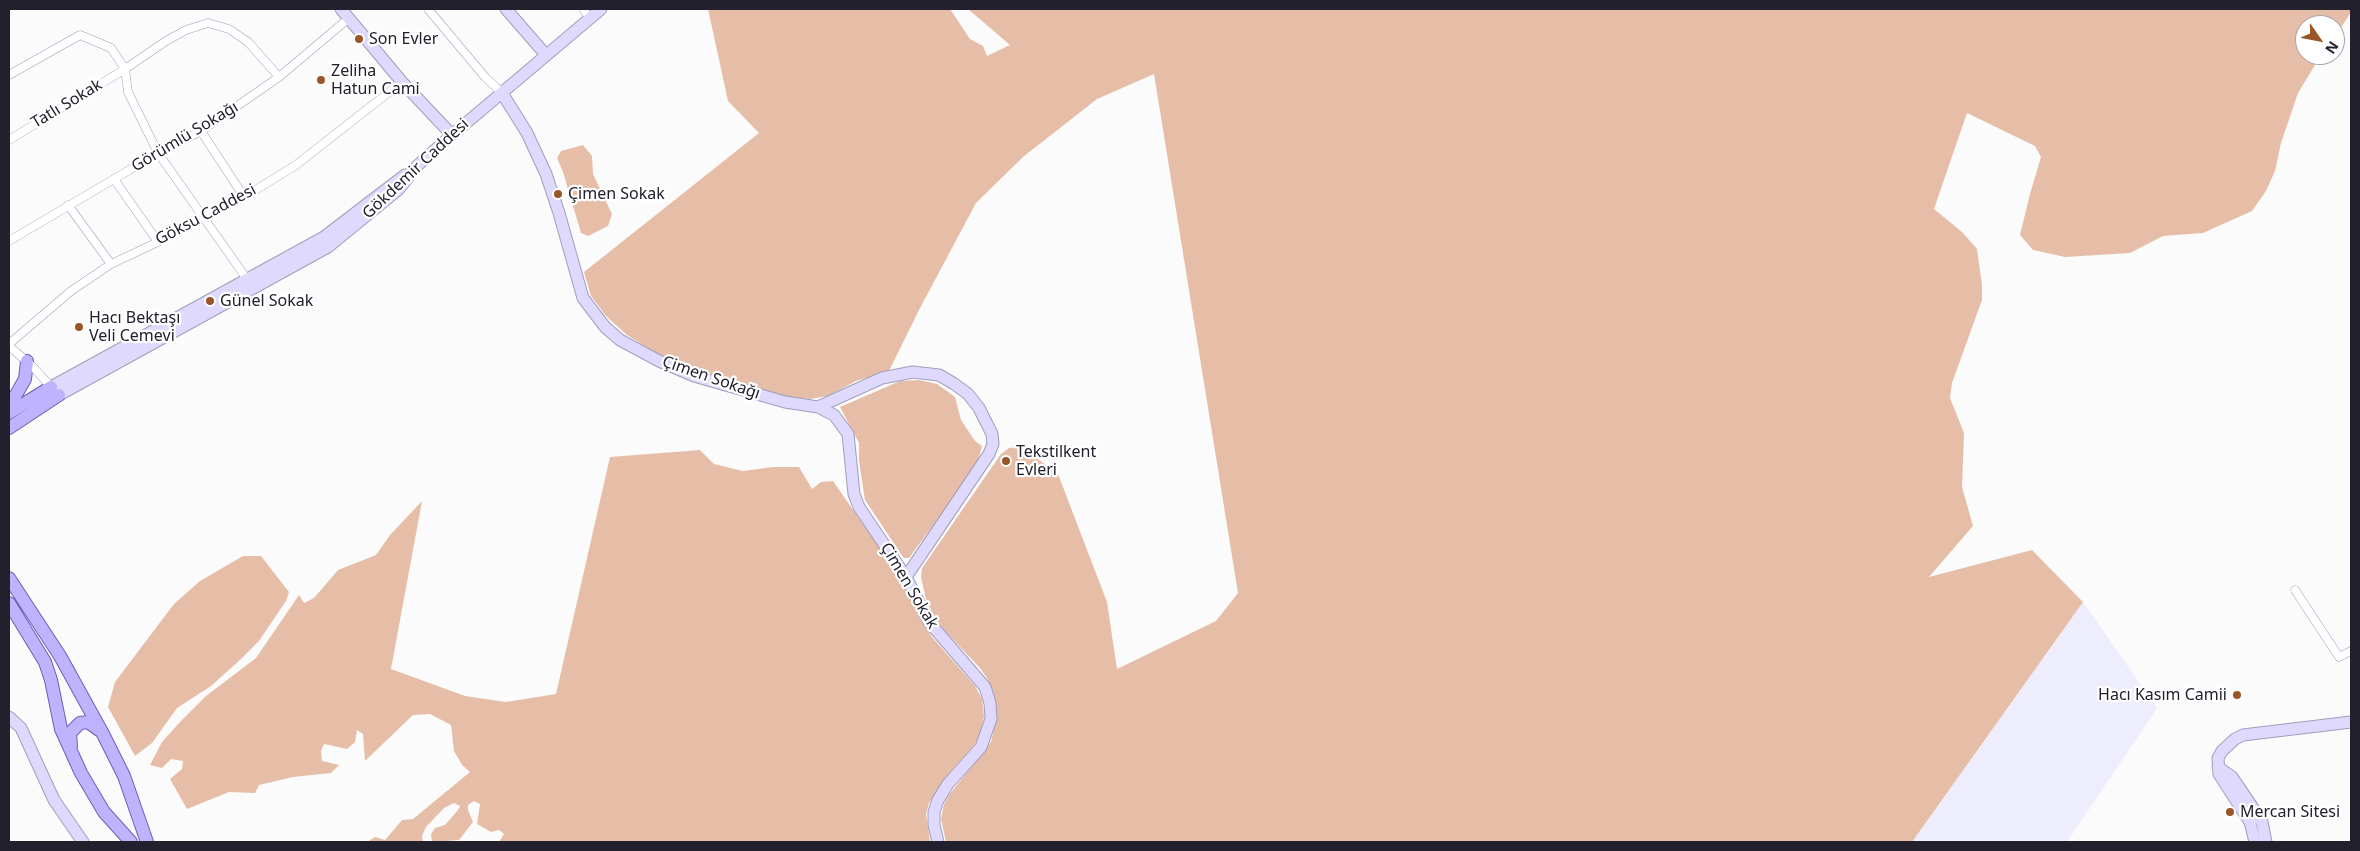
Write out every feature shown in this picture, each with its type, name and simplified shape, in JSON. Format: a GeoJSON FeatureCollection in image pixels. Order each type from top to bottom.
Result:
{"type":"FeatureCollection","features":[{"type":"Feature","properties":{"kind":"main road"},"geometry":{"type":"LineString","coordinates":[[341,9],[402,82],[452,135]]}},
{"type":"Feature","properties":{"kind":"main road"},"geometry":{"type":"LineString","coordinates":[[506,9],[546,55]]}},
{"type":"Feature","properties":{"kind":"main road","name":"Gökdemir Caddesi"},"geometry":{"type":"LineString","coordinates":[[55,391],[250,283],[328,247],[399,189],[418,165],[546,55],[586,13],[601,9]]}},
{"type":"Feature","properties":{"kind":"main road","name":"Çimen Sokağı"},"geometry":{"type":"LineString","coordinates":[[502,93],[527,133],[546,174],[583,298],[605,327],[620,340],[659,361],[694,376],[744,392],[818,407]]}},
{"type":"Feature","properties":{"kind":"main road"},"geometry":{"type":"LineString","coordinates":[[9,407],[25,379],[27,361]]}},
{"type":"Feature","properties":{"kind":"main road"},"geometry":{"type":"LineString","coordinates":[[818,407],[882,378],[913,372],[939,375],[953,383],[968,394],[987,421],[992,434],[993,444],[984,464],[906,577]]}},
{"type":"Feature","properties":{"kind":"main road"},"geometry":{"type":"LineString","coordinates":[[9,413],[55,391]]}},
{"type":"Feature","properties":{"kind":"main road"},"geometry":{"type":"LineString","coordinates":[[9,428],[55,391]]}},
{"type":"Feature","properties":{"kind":"main road","name":"Çimen Sokak"},"geometry":{"type":"LineString","coordinates":[[818,407],[834,415],[842,424],[850,446],[852,478],[859,506],[906,577],[929,622],[985,687],[990,704],[991,719],[981,747],[948,784],[938,800],[934,812],[934,825],[938,842]]}},
{"type":"Feature","properties":{"kind":"main road"},"geometry":{"type":"LineString","coordinates":[[9,578],[60,656],[103,734],[124,776],[146,842]]}},
{"type":"Feature","properties":{"kind":"main road"},"geometry":{"type":"LineString","coordinates":[[9,603],[45,662],[51,680],[61,728],[81,773],[93,796],[130,842]]}},
{"type":"Feature","properties":{"kind":"main road"},"geometry":{"type":"LineString","coordinates":[[9,718],[21,728],[54,800],[83,842]]}},
{"type":"Feature","properties":{"kind":"main road"},"geometry":{"type":"LineString","coordinates":[[81,773],[69,739],[72,729],[85,722],[103,734]]}},
{"type":"Feature","properties":{"kind":"main road"},"geometry":{"type":"LineString","coordinates":[[2255,842],[2250,822],[2223,782],[2218,767],[2218,758],[2222,750],[2243,735],[2351,722]]}},
{"type":"Feature","properties":{"kind":"main road"},"geometry":{"type":"LineString","coordinates":[[2218,767],[2232,777],[2262,822],[2266,842]]}},
{"type":"Feature","properties":{"kind":"street","name":"Çimen Sokağı"},"geometry":{"type":"LineString","coordinates":[[428,9],[485,77],[502,93]]}},
{"type":"Feature","properties":{"kind":"street","name":"Görümlü Sokağı"},"geometry":{"type":"LineString","coordinates":[[9,241],[158,153],[201,131],[279,77],[349,18]]}},
{"type":"Feature","properties":{"kind":"street","name":"Tatlı Sokak"},"geometry":{"type":"LineString","coordinates":[[9,140],[125,69],[166,41],[186,30],[208,23],[229,29],[248,42],[279,77]]}},
{"type":"Feature","properties":{"kind":"street"},"geometry":{"type":"LineString","coordinates":[[9,75],[80,35],[111,48],[125,69],[128,92],[158,153],[250,283]]}},
{"type":"Feature","properties":{"kind":"street","name":"Göksu Caddesi"},"geometry":{"type":"LineString","coordinates":[[9,345],[71,292],[111,264],[158,242],[201,216],[244,197],[296,165],[402,82]]}},
{"type":"Feature","properties":{"kind":"street"},"geometry":{"type":"LineString","coordinates":[[201,131],[244,197]]}},
{"type":"Feature","properties":{"kind":"street"},"geometry":{"type":"LineString","coordinates":[[114,179],[158,242]]}},
{"type":"Feature","properties":{"kind":"street"},"geometry":{"type":"LineString","coordinates":[[68,206],[111,264]]}},
{"type":"Feature","properties":{"kind":"street"},"geometry":{"type":"LineString","coordinates":[[9,345],[55,391]]}},
{"type":"Feature","properties":{"kind":"street"},"geometry":{"type":"LineString","coordinates":[[2295,590],[2339,657],[2351,651]]}},
{"type":"Feature","properties":{"kind":"shaded area"},"geometry":{"type":"Polygon","coordinates":[[[708,9],[950,9],[970,39],[983,46],[987,56],[1010,45],[968,9],[2351,9],[2345,21],[2345,15],[2295,15],[2295,65],[2315,65],[2298,93],[2281,143],[2275,171],[2266,191],[2252,211],[2203,233],[2163,236],[2130,253],[2065,257],[2033,250],[2020,235],[2041,157],[2035,146],[1967,113],[1934,209],[1962,232],[1977,249],[1982,285],[1982,300],[1952,383],[1950,398],[1964,433],[1962,487],[1973,526],[1929,577],[2032,550],[2083,602],[1912,842],[946,842],[941,819],[944,804],[991,742],[997,715],[993,691],[987,678],[934,616],[926,599],[921,577],[922,568],[1001,454],[1009,448],[1022,447],[1058,474],[1107,602],[1117,669],[1216,621],[1238,593],[1154,74],[1097,99],[1023,157],[976,203],[889,371],[856,381],[828,396],[810,399],[786,397],[695,369],[661,356],[627,335],[606,316],[591,296],[584,272],[759,133],[728,101],[708,9]]]}},
{"type":"Feature","properties":{"kind":"shaded area"},"geometry":{"type":"Polygon","coordinates":[[[583,145],[592,156],[593,174],[612,214],[608,226],[588,236],[581,233],[557,158],[561,151],[583,145]]]}},
{"type":"Feature","properties":{"kind":"shaded area"},"geometry":{"type":"Polygon","coordinates":[[[919,380],[937,384],[955,397],[961,420],[975,441],[982,446],[977,465],[909,558],[904,558],[865,500],[859,461],[859,443],[840,407],[900,381],[919,380]]]}},
{"type":"Feature","properties":{"kind":"shaded area"},"geometry":{"type":"Polygon","coordinates":[[[700,450],[714,464],[743,471],[773,467],[799,467],[812,489],[821,482],[833,481],[906,586],[920,618],[932,637],[975,686],[982,699],[984,716],[982,728],[975,744],[946,777],[929,803],[926,814],[930,842],[499,842],[504,834],[499,830],[491,832],[477,824],[480,804],[474,801],[468,805],[473,822],[459,840],[432,842],[431,834],[435,828],[445,825],[458,810],[460,806],[454,803],[444,808],[426,827],[422,836],[423,842],[367,842],[375,837],[385,840],[402,820],[413,819],[470,772],[462,765],[454,751],[451,725],[430,714],[413,715],[365,761],[363,734],[357,730],[355,742],[347,749],[324,744],[321,751],[322,761],[339,765],[331,773],[293,777],[259,785],[255,793],[229,792],[187,809],[170,779],[182,769],[183,761],[171,759],[162,768],[150,765],[162,742],[179,723],[206,696],[256,658],[299,595],[304,603],[314,598],[338,570],[376,555],[390,535],[422,501],[391,669],[465,696],[506,702],[556,694],[610,457],[700,450]]]}},
{"type":"Feature","properties":{"kind":"shaded area"},"geometry":{"type":"Polygon","coordinates":[[[243,556],[261,556],[289,592],[286,601],[259,641],[211,686],[177,708],[152,743],[135,756],[108,707],[115,682],[174,604],[200,581],[243,556]]]}},
{"type":"Feature","properties":{"kind":"shaded area"},"geometry":{"type":"Polygon","coordinates":[[[2083,602],[2157,708],[2067,842],[1912,842],[2083,602]]]}},
{"type":"Feature","properties":{"kind":"place","name":"Son Evler"},"geometry":{"type":"Point","coordinates":[359,39]}},
{"type":"Feature","properties":{"kind":"place","name":"Zeliha Hatun Cami"},"geometry":{"type":"Point","coordinates":[321,80]}},
{"type":"Feature","properties":{"kind":"place","name":"Çimen Sokak"},"geometry":{"type":"Point","coordinates":[558,194]}},
{"type":"Feature","properties":{"kind":"place","name":"Günel Sokak"},"geometry":{"type":"Point","coordinates":[210,301]}},
{"type":"Feature","properties":{"kind":"place","name":"Hacı Bektaşı Veli Cemevi"},"geometry":{"type":"Point","coordinates":[79,327]}},
{"type":"Feature","properties":{"kind":"place","name":"Tekstilkent Evleri"},"geometry":{"type":"Point","coordinates":[1006,461]}},
{"type":"Feature","properties":{"kind":"place","name":"Hacı Kasım Camii"},"geometry":{"type":"Point","coordinates":[2237,695]}},
{"type":"Feature","properties":{"kind":"place","name":"Mercan Sitesi"},"geometry":{"type":"Point","coordinates":[2230,812]}}]}
